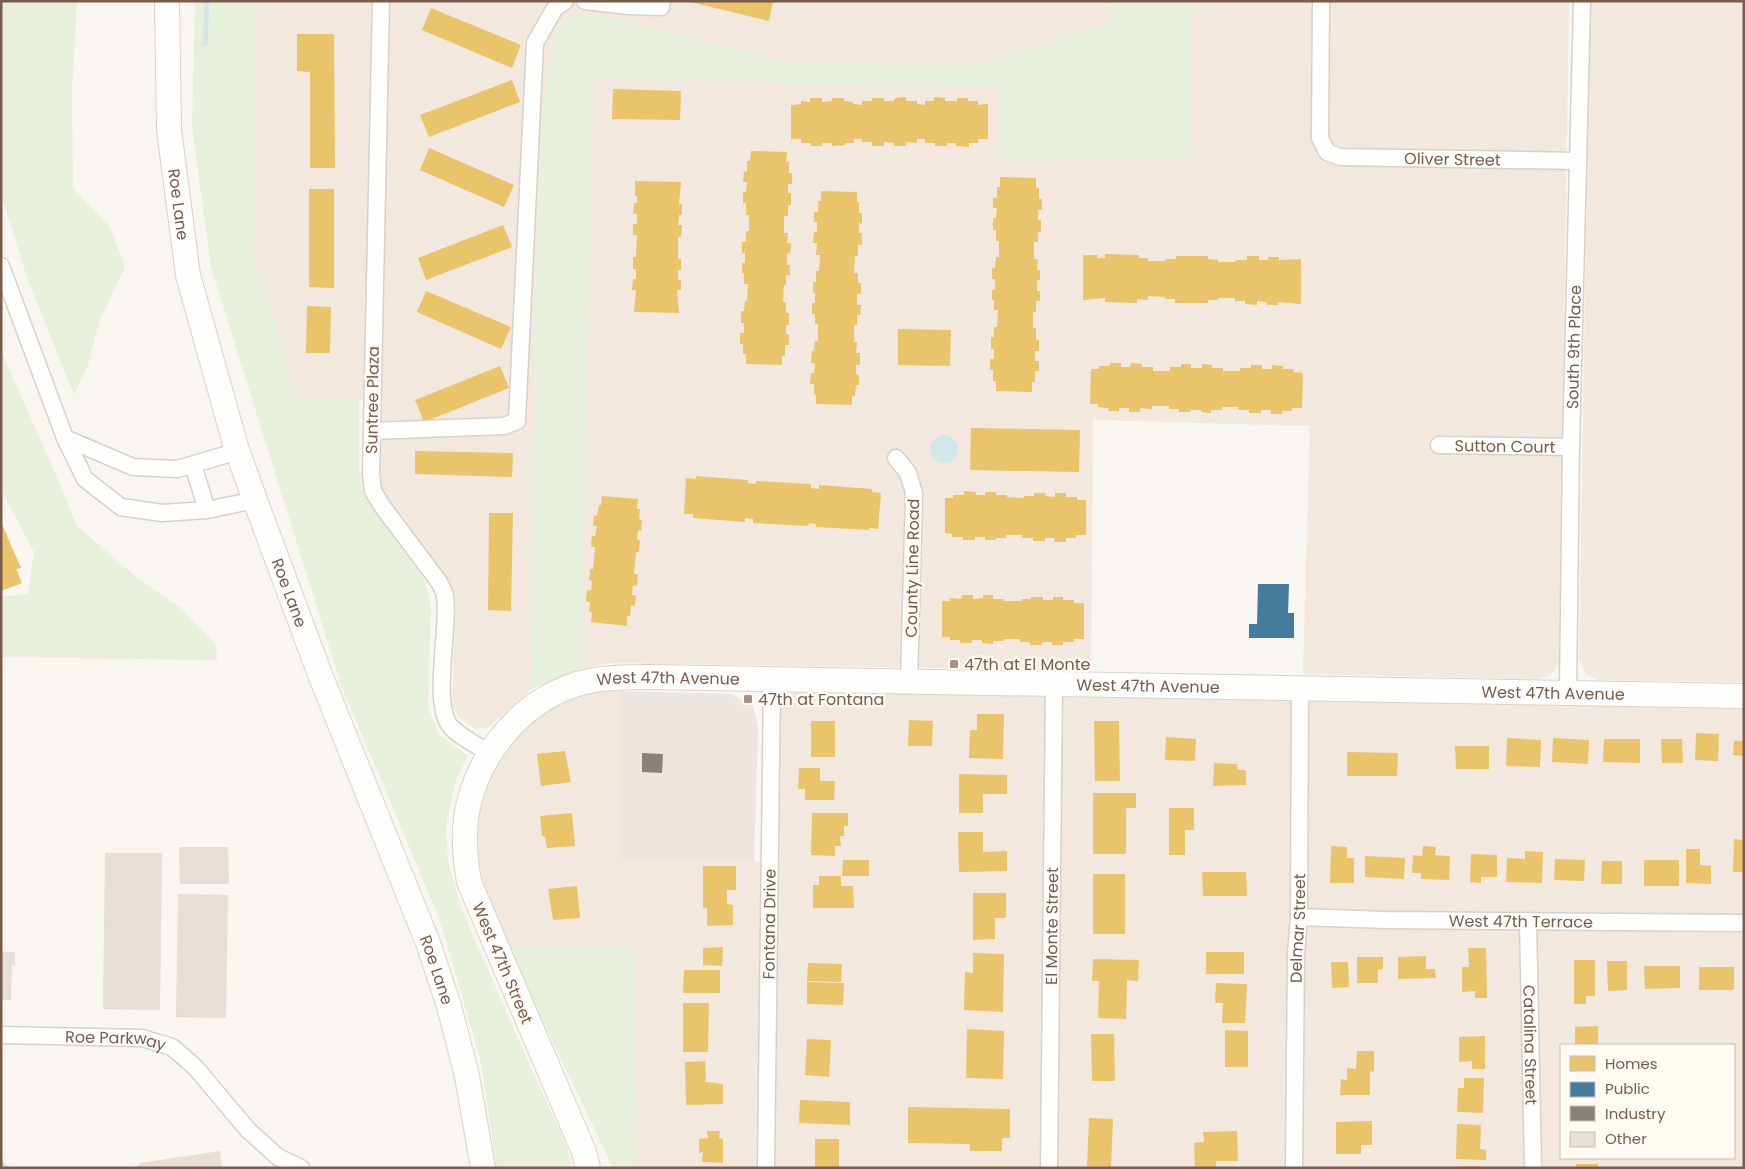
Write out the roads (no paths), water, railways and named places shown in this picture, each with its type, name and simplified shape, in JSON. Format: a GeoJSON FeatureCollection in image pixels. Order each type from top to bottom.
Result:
{"type":"FeatureCollection","features":[{"type":"Feature","properties":{"kind":"street","name":"Roe Lane"},"geometry":{"type":"LineString","coordinates":[[167,1],[169,130],[188,275],[236,448],[322,678],[428,944],[449,1006],[465,1068],[483,1168]]}},
{"type":"Feature","properties":{"kind":"street","name":"Suntree Plaza"},"geometry":{"type":"LineString","coordinates":[[381,1],[371,474],[374,491],[382,506],[439,582],[444,595],[446,618],[442,690],[443,707],[450,726],[490,753]]}},
{"type":"Feature","properties":{"kind":"street"},"geometry":{"type":"LineString","coordinates":[[372,431],[504,426],[517,421],[535,43],[555,8],[565,1]]}},
{"type":"Feature","properties":{"kind":"street"},"geometry":{"type":"LineString","coordinates":[[585,1],[660,7],[662,1]]}},
{"type":"Feature","properties":{"kind":"street","name":"Oliver Street"},"geometry":{"type":"LineString","coordinates":[[1320,1],[1320,138],[1327,152],[1340,157],[1578,161]]}},
{"type":"Feature","properties":{"kind":"street","name":"South 9th Place"},"geometry":{"type":"LineString","coordinates":[[1568,693],[1571,447],[1582,1]]}},
{"type":"Feature","properties":{"kind":"street"},"geometry":{"type":"LineString","coordinates":[[1,266],[64,438],[84,479],[121,507],[162,513],[207,510],[255,500]]}},
{"type":"Feature","properties":{"kind":"street"},"geometry":{"type":"LineString","coordinates":[[64,438],[134,467],[177,469],[225,455],[236,448]]}},
{"type":"Feature","properties":{"kind":"street","name":"Sutton Court"},"geometry":{"type":"LineString","coordinates":[[1439,445],[1571,447]]}},
{"type":"Feature","properties":{"kind":"street","name":"County Line Road"},"geometry":{"type":"LineString","coordinates":[[896,458],[908,473],[914,493],[909,682]]}},
{"type":"Feature","properties":{"kind":"street"},"geometry":{"type":"LineString","coordinates":[[193,465],[207,510]]}},
{"type":"Feature","properties":{"kind":"street","name":"West 47th Avenue"},"geometry":{"type":"LineString","coordinates":[[490,753],[521,716],[540,702],[563,690],[588,681],[616,677],[1744,696]]}},
{"type":"Feature","properties":{"kind":"street","name":"Fontana Drive"},"geometry":{"type":"LineString","coordinates":[[766,1168],[772,680]]}},
{"type":"Feature","properties":{"kind":"street","name":"El Monte Street"},"geometry":{"type":"LineString","coordinates":[[1049,1168],[1054,684]]}},
{"type":"Feature","properties":{"kind":"street","name":"Delmar Street"},"geometry":{"type":"LineString","coordinates":[[1294,1168],[1300,689]]}},
{"type":"Feature","properties":{"kind":"street","name":"West 47th Street"},"geometry":{"type":"LineString","coordinates":[[490,753],[477,778],[468,805],[465,828],[466,866],[469,882],[584,1152],[588,1168]]}},
{"type":"Feature","properties":{"kind":"street","name":"West 47th Terrace"},"geometry":{"type":"LineString","coordinates":[[1298,917],[1744,924]]}},
{"type":"Feature","properties":{"kind":"street","name":"Catalina Street"},"geometry":{"type":"LineString","coordinates":[[1528,921],[1533,1168]]}},
{"type":"Feature","properties":{"kind":"street","name":"Roe Parkway"},"geometry":{"type":"LineString","coordinates":[[1,1035],[142,1038],[172,1047],[196,1067],[248,1130],[278,1157],[301,1168]]}},
{"type":"Feature","properties":{"kind":"water"},"geometry":{"type":"Polygon","coordinates":[[[944,435],[954,439],[958,449],[954,459],[944,463],[934,459],[930,449],[934,439],[944,435]]]}},
{"type":"Feature","properties":{"kind":"waterway"},"geometry":{"type":"LineString","coordinates":[[205,44],[207,1]]}},
{"type":"Feature","properties":{"kind":"place","name":"47th at El Monte"},"geometry":{"type":"Point","coordinates":[954,664]}},
{"type":"Feature","properties":{"kind":"place","name":"47th at Fontana"},"geometry":{"type":"Point","coordinates":[748,699]}}]}
